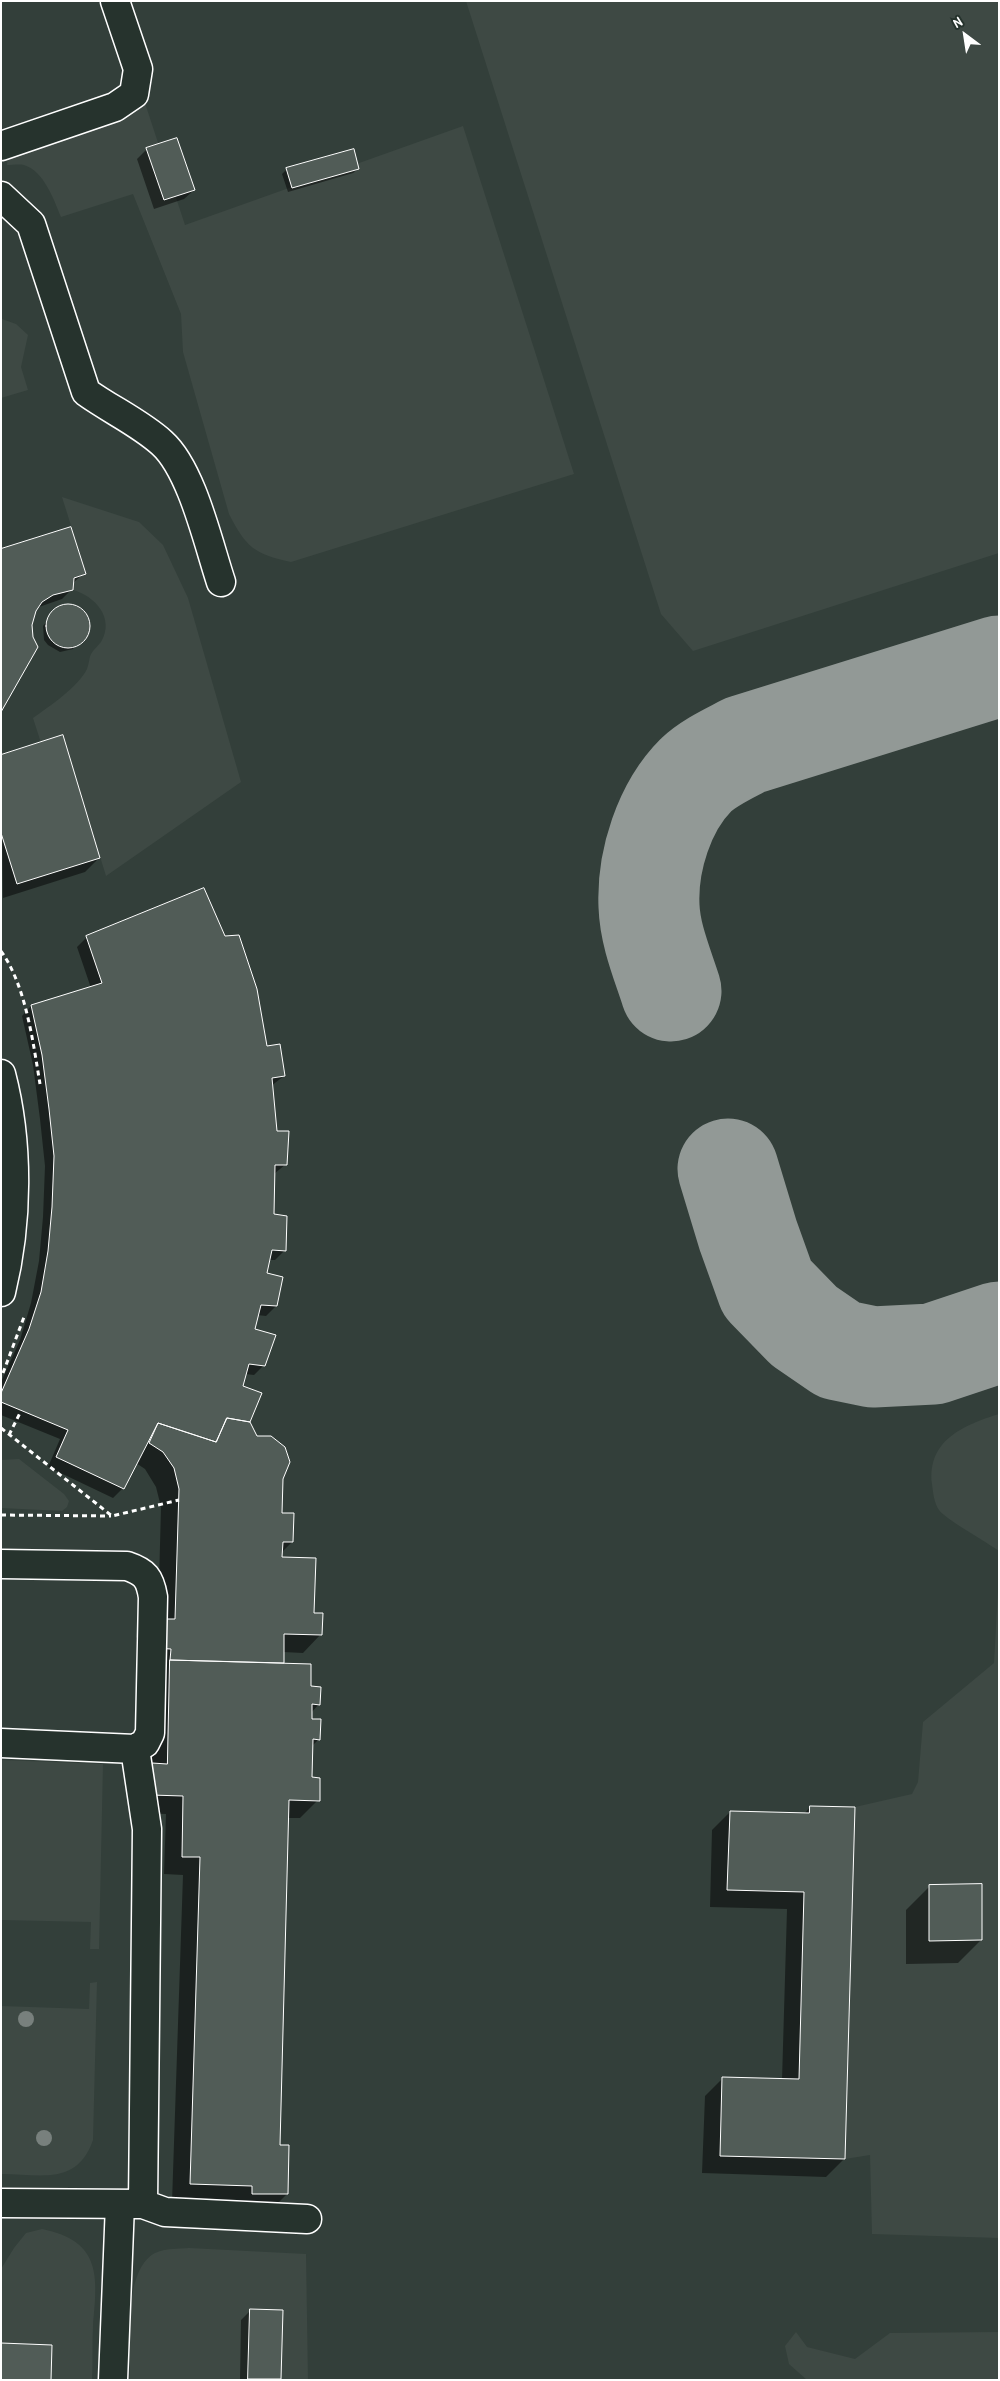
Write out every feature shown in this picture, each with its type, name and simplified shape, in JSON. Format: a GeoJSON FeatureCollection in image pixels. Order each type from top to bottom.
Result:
{"type":"FeatureCollection","features":[{"type":"Feature","properties":{"kind":"lane"},"geometry":{"type":"LineString","coordinates":[[1,146],[115,107],[134,94],[138,82],[138,69],[115,1]]}},
{"type":"Feature","properties":{"kind":"lane"},"geometry":{"type":"LineString","coordinates":[[1,196],[31,224],[86,392],[139,425],[164,444],[184,474],[221,582]]}},
{"type":"Feature","properties":{"kind":"lane"},"geometry":{"type":"LineString","coordinates":[[1,1074],[13,1151],[13,1181],[10,1245],[1,1292]]}},
{"type":"Feature","properties":{"kind":"lane"},"geometry":{"type":"LineString","coordinates":[[1,1564],[127,1566],[141,1571],[151,1585],[153,1597],[150,1733],[145,1743],[136,1749],[1,1743]]}},
{"type":"Feature","properties":{"kind":"lane"},"geometry":{"type":"LineString","coordinates":[[113,2380],[131,2204],[147,1829],[136,1749]]}},
{"type":"Feature","properties":{"kind":"lane"},"geometry":{"type":"LineString","coordinates":[[1,2203],[131,2204],[165,2212],[307,2218]]}},
{"type":"Feature","properties":{"kind":"path"},"geometry":{"type":"LineString","coordinates":[[9,1435],[21,1410]]}},
{"type":"Feature","properties":{"kind":"path"},"geometry":{"type":"LineString","coordinates":[[1,1428],[112,1516]]}},
{"type":"Feature","properties":{"kind":"path"},"geometry":{"type":"LineString","coordinates":[[1,1515],[112,1516],[178,1500]]}},
{"type":"Feature","properties":{"kind":"shaded area"},"geometry":{"type":"Polygon","coordinates":[[[1,1],[999,1],[999,2380],[1,2380],[1,1]]]}},
{"type":"Feature","properties":{"kind":"shaded area"},"geometry":{"type":"Polygon","coordinates":[[[466,1],[999,1],[999,553],[693,651],[661,614],[466,1]]]}},
{"type":"Feature","properties":{"kind":"shaded area"},"geometry":{"type":"Polygon","coordinates":[[[145,103],[185,225],[463,126],[574,474],[291,562],[268,556],[246,542],[229,514],[183,352],[181,314],[133,194],[61,217],[47,187],[37,173],[24,165],[7,165],[8,155],[17,149],[145,103]]]}},
{"type":"Feature","properties":{"kind":"shaded area"},"geometry":{"type":"Polygon","coordinates":[[[2,319],[16,324],[28,335],[21,367],[28,390],[1,398],[2,319]]]}},
{"type":"Feature","properties":{"kind":"shaded area"},"geometry":{"type":"Polygon","coordinates":[[[62,497],[139,522],[163,545],[188,598],[241,782],[106,876],[63,736],[41,743],[33,718],[63,696],[83,676],[91,654],[101,642],[105,633],[106,625],[100,609],[89,597],[73,590],[74,578],[83,564],[62,497]]]}},
{"type":"Feature","properties":{"kind":"shaded area"},"geometry":{"type":"Polygon","coordinates":[[[999,1414],[999,1551],[939,1510],[934,1497],[932,1469],[935,1456],[950,1437],[973,1423],[999,1414]]]}},
{"type":"Feature","properties":{"kind":"shaded area"},"geometry":{"type":"Polygon","coordinates":[[[19,1459],[64,1494],[69,1501],[67,1507],[62,1511],[1,1508],[1,1460],[19,1459]]]}},
{"type":"Feature","properties":{"kind":"shaded area"},"geometry":{"type":"Polygon","coordinates":[[[999,1572],[999,2238],[872,2234],[870,2155],[845,2159],[855,1807],[912,1794],[918,1782],[923,1722],[994,1663],[999,1572]]]}},
{"type":"Feature","properties":{"kind":"shaded area"},"geometry":{"type":"Polygon","coordinates":[[[1,1760],[103,1764],[99,1949],[90,1949],[91,1922],[1,1920],[1,1760]]]}},
{"type":"Feature","properties":{"kind":"shaded area"},"geometry":{"type":"Polygon","coordinates":[[[97,1982],[93,2140],[86,2155],[78,2165],[56,2174],[1,2174],[1,2006],[89,2009],[90,1983],[97,1982]]]}},
{"type":"Feature","properties":{"kind":"shaded area"},"geometry":{"type":"Polygon","coordinates":[[[42,2229],[76,2242],[92,2263],[95,2276],[95,2291],[92,2380],[51,2380],[52,2345],[1,2343],[1,2269],[26,2233],[42,2229]]]}},
{"type":"Feature","properties":{"kind":"shaded area"},"geometry":{"type":"Polygon","coordinates":[[[189,2248],[306,2254],[308,2380],[130,2380],[130,2311],[137,2276],[144,2262],[155,2253],[168,2249],[189,2248]]]}},
{"type":"Feature","properties":{"kind":"shaded area"},"geometry":{"type":"Polygon","coordinates":[[[796,2332],[807,2347],[855,2359],[890,2333],[999,2332],[999,2380],[807,2380],[789,2364],[785,2346],[796,2332]]]}},
{"type":"Feature","properties":{"kind":"building"},"geometry":{"type":"Polygon","coordinates":[[[177,138],[195,190],[164,200],[146,148],[177,138]]]}},
{"type":"Feature","properties":{"kind":"building"},"geometry":{"type":"Polygon","coordinates":[[[354,149],[359,169],[292,188],[286,168],[354,149]]]}},
{"type":"Feature","properties":{"kind":"building"},"geometry":{"type":"Polygon","coordinates":[[[71,527],[86,574],[74,578],[73,590],[53,595],[42,602],[36,611],[32,625],[33,637],[38,647],[1,712],[1,549],[71,527]]]}},
{"type":"Feature","properties":{"kind":"building"},"geometry":{"type":"Polygon","coordinates":[[[68,604],[80,608],[86,614],[90,626],[86,638],[80,644],[68,648],[56,644],[50,638],[46,626],[50,614],[56,608],[68,604]]]}},
{"type":"Feature","properties":{"kind":"building"},"geometry":{"type":"Polygon","coordinates":[[[63,735],[100,858],[17,884],[1,833],[1,755],[63,735]]]}},
{"type":"Feature","properties":{"kind":"building"},"geometry":{"type":"Polygon","coordinates":[[[204,888],[225,936],[239,935],[257,989],[267,1046],[280,1044],[285,1076],[272,1078],[277,1131],[289,1131],[287,1165],[275,1165],[274,1214],[287,1216],[286,1251],[272,1250],[267,1273],[283,1277],[277,1306],[261,1305],[255,1329],[276,1335],[265,1366],[249,1364],[243,1386],[262,1393],[250,1422],[227,1418],[216,1442],[158,1423],[124,1489],[56,1457],[68,1430],[1,1402],[1,1393],[29,1329],[41,1292],[48,1251],[52,1207],[54,1156],[42,1055],[31,1005],[102,983],[86,936],[204,888]]]}},
{"type":"Feature","properties":{"kind":"building"},"geometry":{"type":"Polygon","coordinates":[[[227,1418],[250,1422],[257,1436],[271,1436],[285,1447],[290,1462],[283,1479],[282,1513],[294,1513],[293,1542],[283,1542],[282,1557],[316,1558],[314,1613],[323,1613],[322,1635],[284,1634],[284,1663],[170,1660],[171,1649],[153,1648],[154,1619],[175,1619],[179,1489],[174,1468],[163,1452],[149,1443],[158,1423],[216,1442],[227,1418]]]}},
{"type":"Feature","properties":{"kind":"building"},"geometry":{"type":"Polygon","coordinates":[[[170,1660],[311,1664],[311,1686],[321,1687],[320,1705],[312,1704],[312,1719],[321,1719],[320,1740],[313,1739],[312,1777],[320,1778],[320,1801],[289,1800],[280,2145],[289,2145],[288,2194],[252,2194],[252,2186],[190,2184],[200,1857],[182,1857],[183,1796],[151,1795],[152,1763],[167,1764],[170,1660]]]}},
{"type":"Feature","properties":{"kind":"building"},"geometry":{"type":"Polygon","coordinates":[[[810,1806],[855,1807],[845,2159],[720,2156],[722,2077],[799,2079],[804,1892],[727,1890],[730,1811],[809,1813],[810,1806]]]}},
{"type":"Feature","properties":{"kind":"building"},"geometry":{"type":"Polygon","coordinates":[[[982,1884],[982,1940],[929,1941],[929,1885],[982,1884]]]}},
{"type":"Feature","properties":{"kind":"building"},"geometry":{"type":"Polygon","coordinates":[[[250,2309],[283,2310],[281,2379],[248,2379],[250,2309]]]}},
{"type":"Feature","properties":{"kind":"building"},"geometry":{"type":"Polygon","coordinates":[[[1,2343],[52,2345],[51,2380],[1,2380],[1,2343]]]}},
{"type":"Feature","properties":{"kind":"taxiway"},"geometry":{"type":"LineString","coordinates":[[671,991],[657,949],[650,917],[649,889],[651,871],[660,836],[667,819],[685,788],[701,770],[745,745],[999,666]]}},
{"type":"Feature","properties":{"kind":"taxiway"},"geometry":{"type":"LineString","coordinates":[[728,1169],[748,1235],[767,1288],[804,1326],[839,1350],[873,1357],[933,1354],[999,1332]]}}]}
